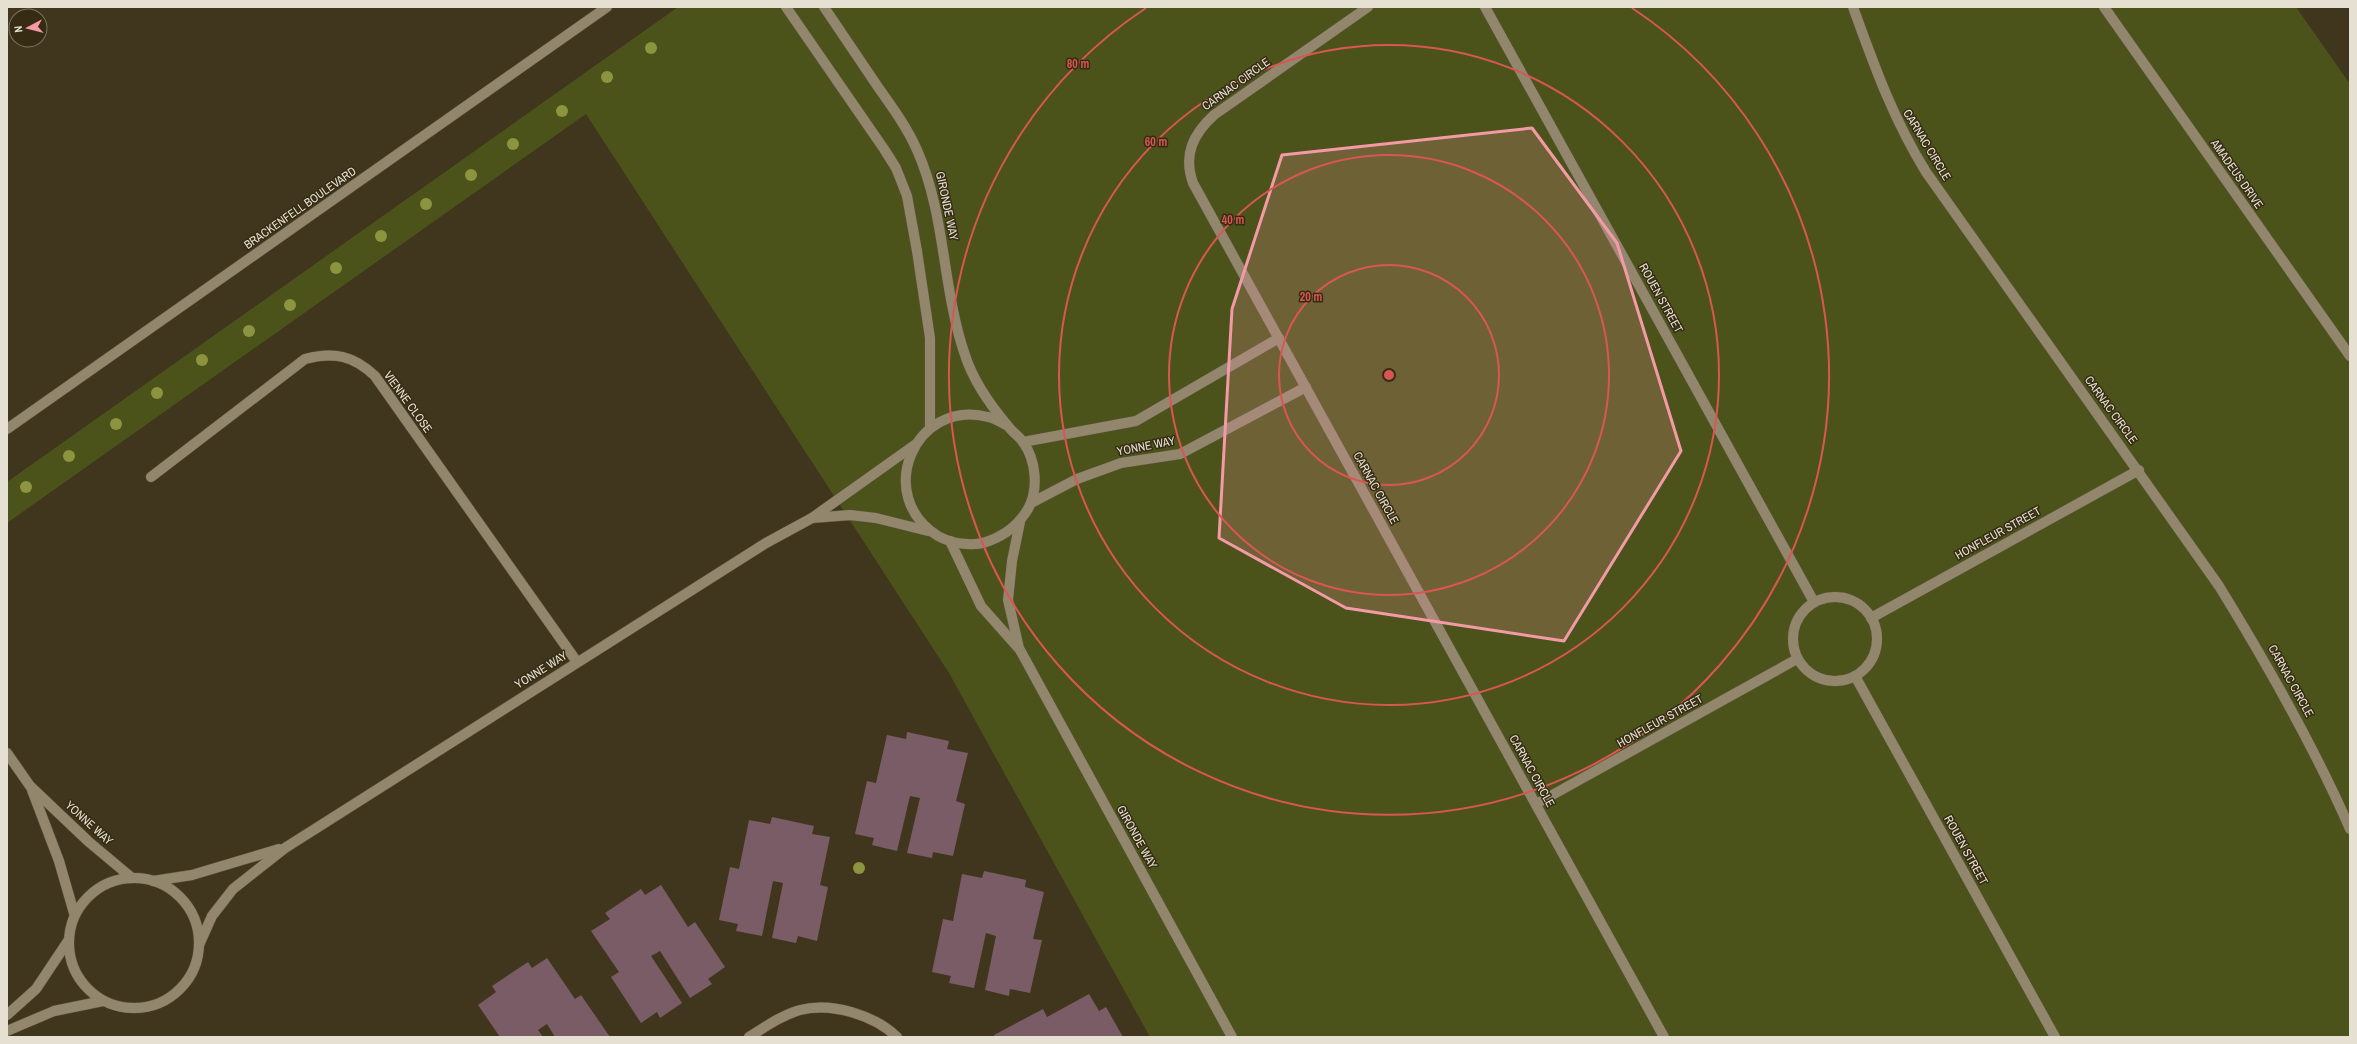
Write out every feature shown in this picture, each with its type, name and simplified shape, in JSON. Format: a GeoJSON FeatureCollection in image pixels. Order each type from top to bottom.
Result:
{"type":"FeatureCollection","features":[{"type":"Feature","properties":{"kind":"street","name":"BRACKENFELL BOULEVARD"},"geometry":{"type":"LineString","coordinates":[[7,428],[607,7]]}},
{"type":"Feature","properties":{"kind":"street"},"geometry":{"type":"LineString","coordinates":[[786,7],[884,149],[896,168],[907,196],[930,338],[930,428]]}},
{"type":"Feature","properties":{"kind":"street","name":"GIRONDE WAY"},"geometry":{"type":"LineString","coordinates":[[824,7],[902,122],[917,149],[930,182],[956,326],[965,357],[980,386],[1008,426]]}},
{"type":"Feature","properties":{"kind":"street","name":"CARNAC CIRCLE"},"geometry":{"type":"LineString","coordinates":[[1368,7],[1214,115],[1198,131],[1189,150],[1188,162],[1193,183],[1664,1037]]}},
{"type":"Feature","properties":{"kind":"street","name":"ROUEN STREET"},"geometry":{"type":"LineString","coordinates":[[1485,7],[1814,602]]}},
{"type":"Feature","properties":{"kind":"street","name":"CARNAC CIRCLE"},"geometry":{"type":"LineString","coordinates":[[1853,7],[1890,105],[1919,161],[2139,470],[2219,586],[2262,656],[2302,728],[2350,828]]}},
{"type":"Feature","properties":{"kind":"street","name":"AMADEUS DRIVE"},"geometry":{"type":"LineString","coordinates":[[2104,7],[2350,356]]}},
{"type":"Feature","properties":{"kind":"street"},"geometry":{"type":"LineString","coordinates":[[1023,442],[1136,421],[1279,338]]}},
{"type":"Feature","properties":{"kind":"street","name":"VIENNE CLOSE"},"geometry":{"type":"LineString","coordinates":[[152,477],[306,359],[321,355],[337,354],[351,358],[364,366],[374,376],[577,662]]}},
{"type":"Feature","properties":{"kind":"street","name":"YONNE WAY"},"geometry":{"type":"LineString","coordinates":[[1031,503],[1077,479],[1121,463],[1180,454],[1306,387]]}},
{"type":"Feature","properties":{"kind":"street"},"geometry":{"type":"LineString","coordinates":[[1020,522],[1003,536],[983,544],[960,544],[950,541],[922,524],[910,506],[905,485],[907,463],[916,444],[930,428],[948,418],[968,414],[990,417],[1008,426],[1023,442],[1032,460],[1035,482],[1031,503],[1020,522],[1012,561],[1008,600],[1020,650]]}},
{"type":"Feature","properties":{"kind":"street","name":"YONNE WAY"},"geometry":{"type":"LineString","coordinates":[[199,945],[212,916],[233,889],[285,848],[766,543],[812,518],[916,444]]}},
{"type":"Feature","properties":{"kind":"street","name":"HONFLEUR STREET"},"geometry":{"type":"LineString","coordinates":[[1871,618],[2139,470]]}},
{"type":"Feature","properties":{"kind":"street","name":"YONNE WAY"},"geometry":{"type":"LineString","coordinates":[[812,518],[850,515],[869,517],[933,532]]}},
{"type":"Feature","properties":{"kind":"street"},"geometry":{"type":"LineString","coordinates":[[950,541],[981,606],[1020,650]]}},
{"type":"Feature","properties":{"kind":"street"},"geometry":{"type":"LineString","coordinates":[[1835,597],[1856,603],[1871,618],[1877,634],[1875,651],[1868,666],[1855,676],[1839,681],[1823,680],[1808,672],[1797,659],[1793,643],[1794,627],[1802,613],[1814,602],[1835,597]]}},
{"type":"Feature","properties":{"kind":"street","name":"GIRONDE WAY"},"geometry":{"type":"LineString","coordinates":[[1020,650],[1232,1037]]}},
{"type":"Feature","properties":{"kind":"street","name":"HONFLEUR STREET"},"geometry":{"type":"LineString","coordinates":[[1536,804],[1797,659]]}},
{"type":"Feature","properties":{"kind":"street","name":"ROUEN STREET"},"geometry":{"type":"LineString","coordinates":[[1855,676],[2054,1037]]}},
{"type":"Feature","properties":{"kind":"street","name":"YONNE WAY"},"geometry":{"type":"LineString","coordinates":[[7,753],[30,786],[89,842],[132,878]]}},
{"type":"Feature","properties":{"kind":"street","name":"YONNE WAY"},"geometry":{"type":"LineString","coordinates":[[30,786],[59,861],[74,913]]}},
{"type":"Feature","properties":{"kind":"street","name":"YONNE WAY"},"geometry":{"type":"LineString","coordinates":[[153,881],[192,875],[285,848]]}},
{"type":"Feature","properties":{"kind":"street"},"geometry":{"type":"LineString","coordinates":[[7,1015],[36,989],[68,941],[74,913],[93,892],[112,882],[132,878],[153,881],[172,891],[187,905],[196,925],[199,945],[194,967],[183,986],[167,1000],[146,1008],[125,1008],[103,1001],[86,988],[74,970],[68,941]]}},
{"type":"Feature","properties":{"kind":"street"},"geometry":{"type":"LineString","coordinates":[[7,1031],[54,1011],[103,1001]]}},
{"type":"Feature","properties":{"kind":"street"},"geometry":{"type":"LineString","coordinates":[[749,1037],[777,1020],[800,1010],[824,1007],[867,1017],[886,1026],[897,1037]]}},
{"type":"Feature","properties":{"kind":"highlighted area"},"geometry":{"type":"Polygon","coordinates":[[[1532,128],[1617,243],[1681,451],[1564,641],[1346,608],[1219,538],[1232,309],[1282,155],[1532,128]]]}},
{"type":"Feature","properties":{"kind":"green space"},"geometry":{"type":"Polygon","coordinates":[[[678,7],[2296,7],[2350,84],[2350,1037],[1150,1037],[949,673],[586,114],[7,523],[7,482],[678,7]]]}},
{"type":"Feature","properties":{"kind":"building"},"geometry":{"type":"Polygon","coordinates":[[[907,732],[949,741],[947,749],[968,753],[956,801],[965,804],[953,856],[933,852],[932,858],[907,853],[920,798],[910,796],[897,851],[872,845],[874,838],[855,834],[867,781],[876,783],[887,735],[906,739],[907,732]]]}},
{"type":"Feature","properties":{"kind":"building"},"geometry":{"type":"Polygon","coordinates":[[[772,817],[814,826],[812,834],[830,837],[820,885],[828,887],[817,941],[798,936],[796,943],[772,938],[783,883],[773,881],[762,936],[736,931],[738,924],[719,920],[730,867],[739,869],[749,820],[770,824],[772,817]]]}},
{"type":"Feature","properties":{"kind":"building"},"geometry":{"type":"Polygon","coordinates":[[[984,871],[1026,880],[1025,887],[1044,892],[1033,939],[1042,940],[1030,993],[1010,989],[1009,996],[985,990],[996,936],[986,933],[974,988],[949,983],[951,976],[932,972],[943,919],[953,921],[962,874],[982,878],[984,871]]]}},
{"type":"Feature","properties":{"kind":"building"},"geometry":{"type":"Polygon","coordinates":[[[661,885],[688,927],[695,922],[725,967],[708,979],[712,984],[690,998],[660,951],[651,956],[682,1003],[660,1018],[657,1012],[641,1023],[611,977],[619,972],[591,931],[610,919],[605,913],[641,889],[645,895],[661,885]]]}},
{"type":"Feature","properties":{"kind":"building"},"geometry":{"type":"Polygon","coordinates":[[[547,958],[575,999],[581,995],[610,1037],[555,1037],[547,1024],[538,1030],[543,1037],[500,1037],[478,1005],[496,992],[492,986],[528,962],[532,968],[547,958]]]}},
{"type":"Feature","properties":{"kind":"building"},"geometry":{"type":"Polygon","coordinates":[[[1089,994],[1099,1011],[1106,1007],[1123,1037],[995,1037],[994,1035],[1043,1009],[1047,1017],[1089,994]]]}}]}
